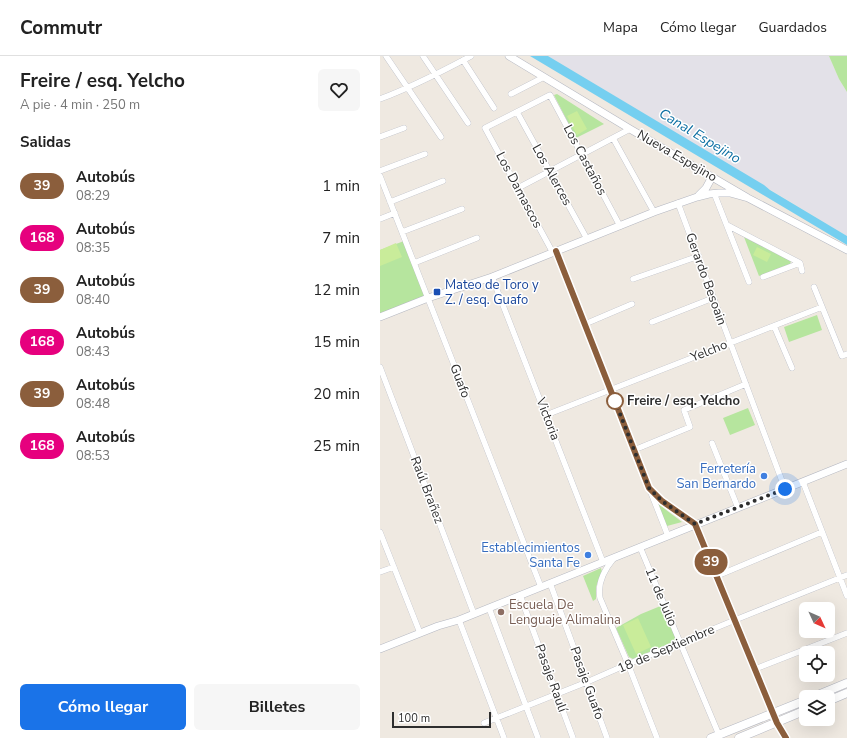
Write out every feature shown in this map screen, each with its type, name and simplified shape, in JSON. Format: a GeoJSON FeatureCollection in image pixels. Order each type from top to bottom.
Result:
{"type":"FeatureCollection","features":[{"type":"Feature","properties":{"kind":"main road"},"geometry":{"type":"LineString","coordinates":[[830,690],[847,683]]}},
{"type":"Feature","properties":{"kind":"main road"},"geometry":{"type":"LineString","coordinates":[[835,698],[847,693]]}},
{"type":"Feature","properties":{"kind":"main road"},"geometry":{"type":"LineString","coordinates":[[715,736],[799,703]]}},
{"type":"Feature","properties":{"kind":"main road"},"geometry":{"type":"LineString","coordinates":[[739,738],[799,713]]}},
{"type":"Feature","properties":{"kind":"street"},"geometry":{"type":"LineString","coordinates":[[386,56],[441,137]]}},
{"type":"Feature","properties":{"kind":"street"},"geometry":{"type":"LineString","coordinates":[[423,56],[468,123]]}},
{"type":"Feature","properties":{"kind":"street"},"geometry":{"type":"LineString","coordinates":[[380,99],[436,75],[471,56]]}},
{"type":"Feature","properties":{"kind":"street","name":"Nueva Espejino"},"geometry":{"type":"LineString","coordinates":[[509,56],[748,198],[847,250]]}},
{"type":"Feature","properties":{"kind":"street"},"geometry":{"type":"LineString","coordinates":[[463,60],[494,108]]}},
{"type":"Feature","properties":{"kind":"street"},"geometry":{"type":"LineString","coordinates":[[511,94],[544,77]]}},
{"type":"Feature","properties":{"kind":"street","name":"Los Castaños"},"geometry":{"type":"LineString","coordinates":[[517,112],[550,95],[620,226]]}},
{"type":"Feature","properties":{"kind":"street","name":"Los Damascos"},"geometry":{"type":"LineString","coordinates":[[517,112],[486,128],[554,252],[585,324],[668,536]]}},
{"type":"Feature","properties":{"kind":"street","name":"Los Alerces"},"geometry":{"type":"LineString","coordinates":[[517,112],[587,239]]}},
{"type":"Feature","properties":{"kind":"street"},"geometry":{"type":"LineString","coordinates":[[380,137],[404,128]]}},
{"type":"Feature","properties":{"kind":"street"},"geometry":{"type":"LineString","coordinates":[[518,188],[630,129]]}},
{"type":"Feature","properties":{"kind":"street"},"geometry":{"type":"LineString","coordinates":[[613,138],[654,212]]}},
{"type":"Feature","properties":{"kind":"street"},"geometry":{"type":"LineString","coordinates":[[380,171],[425,154]]}},
{"type":"Feature","properties":{"kind":"street","name":"Guafo"},"geometry":{"type":"LineString","coordinates":[[380,178],[395,213],[540,587]]}},
{"type":"Feature","properties":{"kind":"street"},"geometry":{"type":"LineString","coordinates":[[697,197],[714,178],[717,183],[714,193],[749,282]]}},
{"type":"Feature","properties":{"kind":"street"},"geometry":{"type":"LineString","coordinates":[[390,202],[443,181]]}},
{"type":"Feature","properties":{"kind":"street"},"geometry":{"type":"LineString","coordinates":[[380,317],[428,298],[492,277],[678,203],[714,193],[730,193],[748,198]]}},
{"type":"Feature","properties":{"kind":"street","name":"Gerardo Besoain"},"geometry":{"type":"LineString","coordinates":[[678,203],[785,489]]}},
{"type":"Feature","properties":{"kind":"street"},"geometry":{"type":"LineString","coordinates":[[402,232],[462,209]]}},
{"type":"Feature","properties":{"kind":"street"},"geometry":{"type":"LineString","coordinates":[[380,219],[395,213]]}},
{"type":"Feature","properties":{"kind":"street"},"geometry":{"type":"LineString","coordinates":[[727,225],[800,263],[802,270]]}},
{"type":"Feature","properties":{"kind":"street"},"geometry":{"type":"LineString","coordinates":[[414,263],[477,238]]}},
{"type":"Feature","properties":{"kind":"street"},"geometry":{"type":"LineString","coordinates":[[633,279],[699,256]]}},
{"type":"Feature","properties":{"kind":"street"},"geometry":{"type":"LineString","coordinates":[[763,277],[800,263]]}},
{"type":"Feature","properties":{"kind":"street","name":"Victoria"},"geometry":{"type":"LineString","coordinates":[[492,277],[603,562]]}},
{"type":"Feature","properties":{"kind":"street"},"geometry":{"type":"LineString","coordinates":[[814,287],[844,355]]}},
{"type":"Feature","properties":{"kind":"street"},"geometry":{"type":"LineString","coordinates":[[652,322],[714,298]]}},
{"type":"Feature","properties":{"kind":"street"},"geometry":{"type":"LineString","coordinates":[[585,324],[632,304]]}},
{"type":"Feature","properties":{"kind":"street","name":"Yelcho"},"geometry":{"type":"LineString","coordinates":[[546,415],[822,307]]}},
{"type":"Feature","properties":{"kind":"street"},"geometry":{"type":"LineString","coordinates":[[774,326],[792,368]]}},
{"type":"Feature","properties":{"kind":"street","name":"Raúl Brañez"},"geometry":{"type":"LineString","coordinates":[[380,367],[474,614]]}},
{"type":"Feature","properties":{"kind":"street"},"geometry":{"type":"LineString","coordinates":[[634,450],[690,427],[684,410],[746,384]]}},
{"type":"Feature","properties":{"kind":"street"},"geometry":{"type":"LineString","coordinates":[[712,443],[738,508]]}},
{"type":"Feature","properties":{"kind":"street"},"geometry":{"type":"LineString","coordinates":[[380,649],[438,626],[459,620],[847,464]]}},
{"type":"Feature","properties":{"kind":"street"},"geometry":{"type":"LineString","coordinates":[[803,482],[847,596]]}},
{"type":"Feature","properties":{"kind":"street"},"geometry":{"type":"LineString","coordinates":[[649,488],[662,501],[695,524],[777,723],[786,738]]}},
{"type":"Feature","properties":{"kind":"street"},"geometry":{"type":"LineString","coordinates":[[380,532],[420,633]]}},
{"type":"Feature","properties":{"kind":"street"},"geometry":{"type":"LineString","coordinates":[[716,576],[822,532]]}},
{"type":"Feature","properties":{"kind":"street","name":"11 de Julio"},"geometry":{"type":"LineString","coordinates":[[640,547],[680,643],[715,736]]}},
{"type":"Feature","properties":{"kind":"street"},"geometry":{"type":"LineString","coordinates":[[619,555],[614,558],[604,573],[600,582],[599,593],[602,605],[628,664],[657,738]]}},
{"type":"Feature","properties":{"kind":"street"},"geometry":{"type":"LineString","coordinates":[[380,572],[394,567]]}},
{"type":"Feature","properties":{"kind":"street","name":"18 de Septiembre"},"geometry":{"type":"LineString","coordinates":[[484,723],[847,575]]}},
{"type":"Feature","properties":{"kind":"street","name":"Pasaje Guafo"},"geometry":{"type":"LineString","coordinates":[[550,583],[607,738]]}},
{"type":"Feature","properties":{"kind":"street","name":"Pasaje Raulí"},"geometry":{"type":"LineString","coordinates":[[520,595],[573,738]]}},
{"type":"Feature","properties":{"kind":"street"},"geometry":{"type":"LineString","coordinates":[[488,608],[538,738]]}},
{"type":"Feature","properties":{"kind":"street"},"geometry":{"type":"LineString","coordinates":[[459,620],[504,738]]}},
{"type":"Feature","properties":{"kind":"street"},"geometry":{"type":"LineString","coordinates":[[755,669],[847,633]]}},
{"type":"Feature","properties":{"kind":"shaded area"},"geometry":{"type":"Polygon","coordinates":[[[548,56],[829,56],[839,79],[847,92],[847,236],[548,56]]]}},
{"type":"Feature","properties":{"kind":"green space"},"geometry":{"type":"Polygon","coordinates":[[[829,56],[847,56],[847,92],[839,79],[829,56]]]}},
{"type":"Feature","properties":{"kind":"green space"},"geometry":{"type":"Polygon","coordinates":[[[557,94],[604,124],[576,138],[554,95],[557,94]]]}},
{"type":"Feature","properties":{"kind":"green space"},"geometry":{"type":"Polygon","coordinates":[[[577,111],[587,129],[577,135],[567,116],[577,111]]]}},
{"type":"Feature","properties":{"kind":"green space"},"geometry":{"type":"Polygon","coordinates":[[[744,237],[791,261],[790,264],[759,276],[744,237]]]}},
{"type":"Feature","properties":{"kind":"green space"},"geometry":{"type":"Polygon","coordinates":[[[404,241],[424,295],[423,297],[380,314],[380,250],[404,241]]]}},
{"type":"Feature","properties":{"kind":"green space"},"geometry":{"type":"Polygon","coordinates":[[[396,243],[402,257],[380,266],[380,250],[396,243]]]}},
{"type":"Feature","properties":{"kind":"green space"},"geometry":{"type":"Polygon","coordinates":[[[757,247],[771,254],[767,262],[753,255],[757,247]]]}},
{"type":"Feature","properties":{"kind":"green space"},"geometry":{"type":"Polygon","coordinates":[[[817,315],[822,330],[789,342],[784,327],[817,315]]]}},
{"type":"Feature","properties":{"kind":"green space"},"geometry":{"type":"Polygon","coordinates":[[[748,408],[755,425],[730,435],[723,418],[748,408]]]}},
{"type":"Feature","properties":{"kind":"green space"},"geometry":{"type":"Polygon","coordinates":[[[657,503],[682,522],[667,526],[657,503]]]}},
{"type":"Feature","properties":{"kind":"green space"},"geometry":{"type":"Polygon","coordinates":[[[601,568],[602,572],[596,587],[596,599],[593,601],[583,576],[601,568]]]}},
{"type":"Feature","properties":{"kind":"green space"},"geometry":{"type":"Polygon","coordinates":[[[663,605],[676,639],[673,642],[633,659],[629,657],[616,628],[641,614],[663,605]]]}},
{"type":"Feature","properties":{"kind":"green space"},"geometry":{"type":"Polygon","coordinates":[[[638,618],[651,647],[636,654],[623,625],[638,618]]]}},
{"type":"Feature","properties":{"kind":"water"},"geometry":{"type":"Polygon","coordinates":[[[530,56],[548,56],[847,236],[847,245],[530,56]]]}},
{"type":"Feature","properties":{"kind":"bus line","name":"39"},"geometry":{"type":"LineString","coordinates":[[556,251],[649,488],[662,501],[695,524],[777,723],[786,738]]}},
{"type":"Feature","properties":{"kind":"place","name":"Mateo de Toro y Z. / esq. Guafo"},"geometry":{"type":"Point","coordinates":[437,292]}},
{"type":"Feature","properties":{"kind":"place","name":"Freire / esq. Yelcho"},"geometry":{"type":"Point","coordinates":[615,401]}},
{"type":"Feature","properties":{"kind":"place","name":"Ferretería San Bernardo"},"geometry":{"type":"Point","coordinates":[764,476]}},
{"type":"Feature","properties":{"kind":"place","name":"Establecimientos Santa Fe"},"geometry":{"type":"Point","coordinates":[588,555]}},
{"type":"Feature","properties":{"kind":"place","name":"Escuela De Lenguaje Alimalina"},"geometry":{"type":"Point","coordinates":[501,612]}},
{"type":"Feature","properties":{"kind":"route"},"geometry":{"type":"LineString","coordinates":[[615,401],[649,488],[662,501],[695,524],[785,489]]}},
{"type":"Feature","properties":{"kind":"water label","name":"Canal Espejino"},"geometry":{"type":"Point","coordinates":[700,136]}}]}
